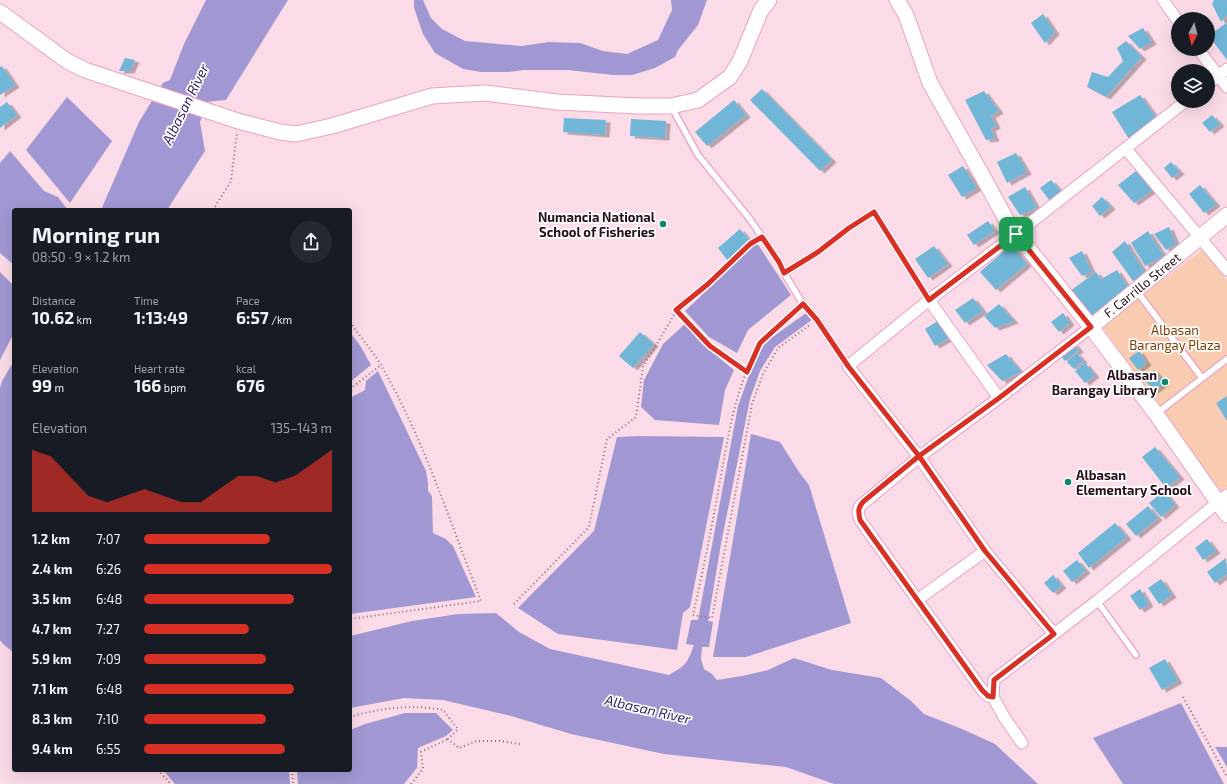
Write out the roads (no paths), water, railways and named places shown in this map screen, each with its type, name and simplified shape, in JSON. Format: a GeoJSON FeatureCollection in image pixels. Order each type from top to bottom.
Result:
{"type":"FeatureCollection","features":[{"type":"Feature","properties":{"kind":"street"},"geometry":{"type":"LineString","coordinates":[[0,12],[67,61],[86,70],[238,121],[280,132],[296,134],[332,126],[432,96],[485,93],[556,102],[637,106],[671,106],[698,100],[730,77],[740,61],[761,10],[769,0]]}},
{"type":"Feature","properties":{"kind":"street"},"geometry":{"type":"LineString","coordinates":[[897,0],[906,15],[930,83],[1008,223],[1091,327],[1222,499],[1227,515]]}},
{"type":"Feature","properties":{"kind":"street"},"geometry":{"type":"LineString","coordinates":[[1163,0],[1172,12]]}},
{"type":"Feature","properties":{"kind":"street"},"geometry":{"type":"LineString","coordinates":[[1203,56],[1227,87]]}},
{"type":"Feature","properties":{"kind":"street"},"geometry":{"type":"LineString","coordinates":[[1215,78],[1227,69]]}},
{"type":"Feature","properties":{"kind":"street"},"geometry":{"type":"LineString","coordinates":[[1054,634],[985,551],[919,456],[848,366],[929,300],[1177,108]]}},
{"type":"Feature","properties":{"kind":"street"},"geometry":{"type":"LineString","coordinates":[[1126,148],[1227,270]]}},
{"type":"Feature","properties":{"kind":"street","name":"F. Carrillo Street"},"geometry":{"type":"LineString","coordinates":[[917,600],[860,520],[858,512],[860,506],[919,456],[999,398],[1091,327],[1201,238],[1227,215]]}},
{"type":"Feature","properties":{"kind":"street"},"geometry":{"type":"LineString","coordinates":[[929,300],[999,398]]}},
{"type":"Feature","properties":{"kind":"street"},"geometry":{"type":"LineString","coordinates":[[1022,743],[1004,717],[993,697],[994,680],[1097,601],[1222,499]]}},
{"type":"Feature","properties":{"kind":"street"},"geometry":{"type":"LineString","coordinates":[[985,551],[917,600],[982,690],[988,696],[993,697]]}},
{"type":"Feature","properties":{"kind":"lane"},"geometry":{"type":"LineString","coordinates":[[671,106],[698,155],[749,218],[779,262],[803,304],[817,320],[848,366]]}},
{"type":"Feature","properties":{"kind":"lane"},"geometry":{"type":"LineString","coordinates":[[784,273],[818,252],[849,228],[874,212],[929,300]]}},
{"type":"Feature","properties":{"kind":"lane"},"geometry":{"type":"LineString","coordinates":[[1135,290],[1202,378]]}},
{"type":"Feature","properties":{"kind":"lane"},"geometry":{"type":"LineString","coordinates":[[1156,414],[1227,359]]}},
{"type":"Feature","properties":{"kind":"lane"},"geometry":{"type":"LineString","coordinates":[[1097,601],[1136,654]]}},
{"type":"Feature","properties":{"kind":"water","name":"Albasan River"},"geometry":{"type":"Polygon","coordinates":[[[206,0],[288,0],[226,100],[207,102],[200,122],[205,151],[168,208],[102,208],[139,122],[163,83],[170,80],[184,44],[206,0]]]}},
{"type":"Feature","properties":{"kind":"water"},"geometry":{"type":"Polygon","coordinates":[[[414,0],[423,0],[431,18],[442,29],[465,41],[522,46],[549,42],[580,43],[603,51],[627,54],[658,40],[672,10],[671,0],[707,0],[698,25],[678,50],[675,57],[655,68],[632,75],[613,75],[568,70],[481,72],[463,69],[435,53],[423,34],[414,8],[414,0]]]}},
{"type":"Feature","properties":{"kind":"water"},"geometry":{"type":"Polygon","coordinates":[[[67,97],[112,141],[70,203],[26,150],[67,97]]]}},
{"type":"Feature","properties":{"kind":"water"},"geometry":{"type":"Polygon","coordinates":[[[10,151],[44,191],[58,197],[66,208],[12,208],[12,263],[0,253],[0,163],[10,151]]]}},
{"type":"Feature","properties":{"kind":"water"},"geometry":{"type":"Polygon","coordinates":[[[757,243],[791,295],[748,330],[737,353],[709,337],[685,311],[757,243]]]}},
{"type":"Feature","properties":{"kind":"water"},"geometry":{"type":"Polygon","coordinates":[[[0,272],[12,284],[12,337],[0,360],[0,272]]]}},
{"type":"Feature","properties":{"kind":"water","name":"Albasan River"},"geometry":{"type":"Polygon","coordinates":[[[809,311],[813,319],[775,347],[760,371],[750,399],[721,544],[708,621],[713,622],[709,647],[702,647],[701,659],[704,669],[712,674],[717,680],[768,670],[794,658],[832,670],[881,678],[911,701],[924,714],[995,744],[1038,784],[834,784],[786,767],[664,754],[571,734],[511,716],[443,700],[404,698],[352,708],[352,636],[412,621],[458,614],[496,613],[519,632],[550,649],[669,675],[683,666],[690,656],[694,645],[686,644],[691,620],[698,620],[738,406],[754,362],[763,346],[771,338],[809,311]]]}},
{"type":"Feature","properties":{"kind":"water"},"geometry":{"type":"Polygon","coordinates":[[[685,324],[701,343],[734,370],[725,390],[719,425],[655,420],[641,407],[644,380],[663,344],[685,324]]]}},
{"type":"Feature","properties":{"kind":"water"},"geometry":{"type":"Polygon","coordinates":[[[352,335],[361,347],[371,365],[352,380],[352,335]]]}},
{"type":"Feature","properties":{"kind":"water"},"geometry":{"type":"Polygon","coordinates":[[[12,364],[12,651],[0,640],[0,388],[2,381],[12,364]]]}},
{"type":"Feature","properties":{"kind":"water"},"geometry":{"type":"Polygon","coordinates":[[[378,371],[426,471],[428,491],[432,496],[433,533],[446,539],[453,546],[476,597],[352,614],[352,397],[365,390],[366,381],[378,371]]]}},
{"type":"Feature","properties":{"kind":"water"},"geometry":{"type":"Polygon","coordinates":[[[751,434],[780,442],[809,485],[851,623],[746,657],[713,657],[751,434]]]}},
{"type":"Feature","properties":{"kind":"water"},"geometry":{"type":"Polygon","coordinates":[[[617,437],[724,437],[690,607],[683,613],[677,650],[558,634],[518,608],[594,531],[617,437]]]}},
{"type":"Feature","properties":{"kind":"water"},"geometry":{"type":"Polygon","coordinates":[[[1181,703],[1224,784],[1123,784],[1093,738],[1181,703]]]}},
{"type":"Feature","properties":{"kind":"water"},"geometry":{"type":"Polygon","coordinates":[[[405,713],[436,713],[453,730],[446,736],[418,748],[417,768],[404,784],[298,784],[297,772],[352,772],[352,729],[405,713]]]}},
{"type":"Feature","properties":{"kind":"water"},"geometry":{"type":"Polygon","coordinates":[[[1215,747],[1227,747],[1227,767],[1215,747]]]}},
{"type":"Feature","properties":{"kind":"water"},"geometry":{"type":"Polygon","coordinates":[[[165,772],[289,772],[290,784],[175,784],[165,772]]]}},
{"type":"Feature","properties":{"kind":"place","name":"Numancia National School of Fisheries"},"geometry":{"type":"Point","coordinates":[663,224]}},
{"type":"Feature","properties":{"kind":"place","name":"Albasan Barangay Library"},"geometry":{"type":"Point","coordinates":[1165,382]}},
{"type":"Feature","properties":{"kind":"place","name":"Albasan Elementary School"},"geometry":{"type":"Point","coordinates":[1068,482]}},
{"type":"Feature","properties":{"kind":"park label","name":"Albasan Barangay Plaza"},"geometry":{"type":"Point","coordinates":[1175,338]}}]}
